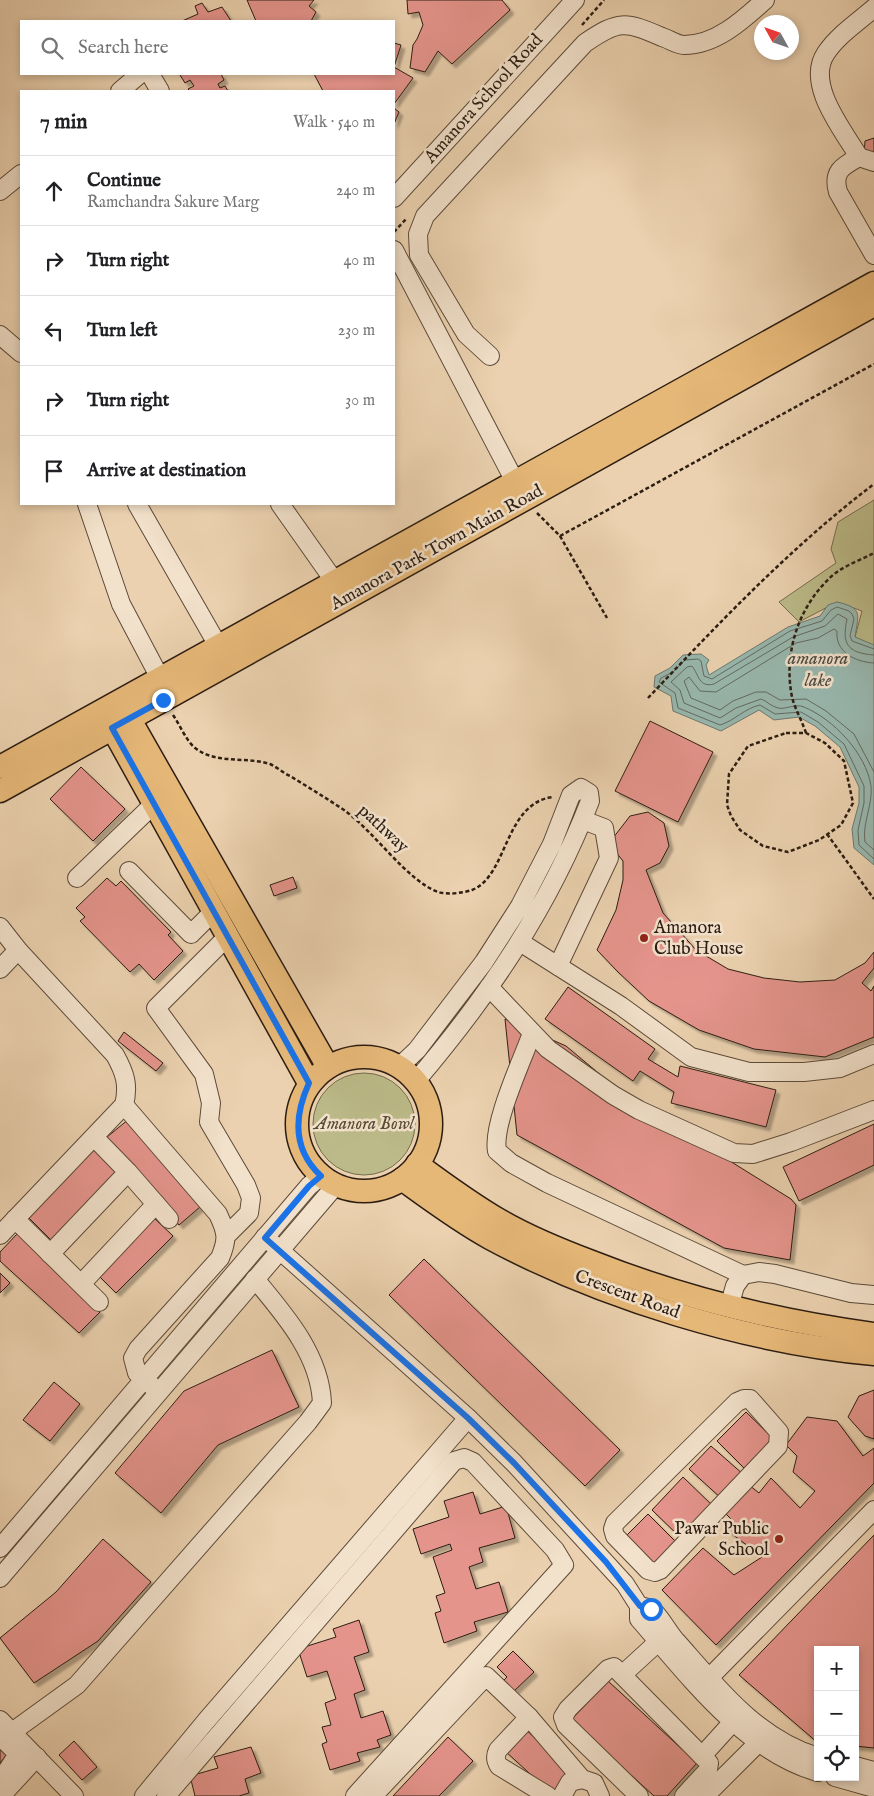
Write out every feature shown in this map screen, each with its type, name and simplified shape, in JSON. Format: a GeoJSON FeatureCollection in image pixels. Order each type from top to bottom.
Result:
{"type":"FeatureCollection","features":[{"type":"Feature","properties":{"kind":"main road","name":"Amanora Park Town Main Road"},"geometry":{"type":"LineString","coordinates":[[0,767],[162,689],[224,655],[520,490],[874,282]]}},
{"type":"Feature","properties":{"kind":"main road","name":"Amanora Park Town Main Road"},"geometry":{"type":"LineString","coordinates":[[224,655],[335,582],[520,490],[874,305]]}},
{"type":"Feature","properties":{"kind":"main road","name":"Amanora Park Town Main Road"},"geometry":{"type":"LineString","coordinates":[[0,791],[121,723],[162,689]]}},
{"type":"Feature","properties":{"kind":"main road"},"geometry":{"type":"LineString","coordinates":[[121,723],[154,804],[309,1083]]}},
{"type":"Feature","properties":{"kind":"main road"},"geometry":{"type":"LineString","coordinates":[[121,723],[328,1067]]}},
{"type":"Feature","properties":{"kind":"main road"},"geometry":{"type":"LineString","coordinates":[[358,1057],[384,1059],[399,1067],[416,1081],[424,1092],[431,1117],[428,1144],[410,1172],[383,1188],[357,1191],[329,1180],[304,1155],[297,1130],[300,1104],[309,1083],[328,1067],[358,1057]]}},
{"type":"Feature","properties":{"kind":"main road","name":"Crescent Road"},"geometry":{"type":"LineString","coordinates":[[410,1172],[462,1198],[500,1221],[563,1251],[657,1286],[729,1307],[806,1324],[874,1334]]}},
{"type":"Feature","properties":{"kind":"main road","name":"Crescent Road"},"geometry":{"type":"LineString","coordinates":[[410,1172],[451,1214],[491,1238],[555,1269],[614,1292],[700,1320],[802,1344],[874,1354]]}},
{"type":"Feature","properties":{"kind":"street","name":"Amanora School Road"},"geometry":{"type":"LineString","coordinates":[[395,197],[575,0]]}},
{"type":"Feature","properties":{"kind":"street"},"geometry":{"type":"LineString","coordinates":[[490,356],[466,334],[419,255],[418,234],[425,216],[585,42],[608,27],[626,24],[682,45],[709,41],[748,15],[766,0]]}},
{"type":"Feature","properties":{"kind":"street"},"geometry":{"type":"LineString","coordinates":[[874,8],[836,40],[825,53],[819,67],[823,96],[867,159],[842,167],[836,174],[835,182],[838,192],[874,255]]}},
{"type":"Feature","properties":{"kind":"street"},"geometry":{"type":"LineString","coordinates":[[121,90],[139,75]]}},
{"type":"Feature","properties":{"kind":"street"},"geometry":{"type":"LineString","coordinates":[[151,75],[159,90]]}},
{"type":"Feature","properties":{"kind":"street"},"geometry":{"type":"LineString","coordinates":[[0,191],[20,175]]}},
{"type":"Feature","properties":{"kind":"street"},"geometry":{"type":"LineString","coordinates":[[395,252],[520,490]]}},
{"type":"Feature","properties":{"kind":"street"},"geometry":{"type":"LineString","coordinates":[[0,335],[20,352]]}},
{"type":"Feature","properties":{"kind":"street"},"geometry":{"type":"LineString","coordinates":[[86,505],[122,604],[162,689]]}},
{"type":"Feature","properties":{"kind":"street"},"geometry":{"type":"LineString","coordinates":[[138,505],[224,655]]}},
{"type":"Feature","properties":{"kind":"street"},"geometry":{"type":"LineString","coordinates":[[281,505],[335,582]]}},
{"type":"Feature","properties":{"kind":"street"},"geometry":{"type":"LineString","coordinates":[[399,1067],[417,1050],[484,962],[520,906],[552,844],[571,795],[581,788],[589,793],[590,801],[570,852],[537,916],[489,987],[416,1081]]}},
{"type":"Feature","properties":{"kind":"street"},"geometry":{"type":"LineString","coordinates":[[77,878],[154,804]]}},
{"type":"Feature","properties":{"kind":"street"},"geometry":{"type":"LineString","coordinates":[[558,966],[609,858],[604,828],[583,820]]}},
{"type":"Feature","properties":{"kind":"street"},"geometry":{"type":"LineString","coordinates":[[129,871],[190,934],[213,912]]}},
{"type":"Feature","properties":{"kind":"street"},"geometry":{"type":"LineString","coordinates":[[0,927],[18,950],[115,1055],[125,1074],[128,1090],[124,1104],[0,1235]]}},
{"type":"Feature","properties":{"kind":"street"},"geometry":{"type":"LineString","coordinates":[[226,1236],[249,1213],[251,1198],[246,1185],[209,1122],[211,1103],[204,1074],[156,1008],[227,937]]}},
{"type":"Feature","properties":{"kind":"street"},"geometry":{"type":"LineString","coordinates":[[520,942],[621,1006],[691,1057],[749,1072],[804,1072],[840,1068],[874,1054]]}},
{"type":"Feature","properties":{"kind":"street"},"geometry":{"type":"LineString","coordinates":[[0,969],[18,950]]}},
{"type":"Feature","properties":{"kind":"street"},"geometry":{"type":"LineString","coordinates":[[489,987],[548,1049],[613,1095],[639,1110],[734,1153],[753,1154],[792,1142],[874,1110]]}},
{"type":"Feature","properties":{"kind":"street"},"geometry":{"type":"LineString","coordinates":[[532,1033],[499,1125],[495,1143],[497,1151],[511,1163],[546,1183],[744,1275],[759,1272],[775,1274],[842,1291],[874,1295]]}},
{"type":"Feature","properties":{"kind":"street"},"geometry":{"type":"LineString","coordinates":[[124,1104],[218,1214],[227,1243],[220,1258],[138,1349],[133,1358],[137,1373],[159,1391]]}},
{"type":"Feature","properties":{"kind":"street"},"geometry":{"type":"LineString","coordinates":[[94,1137],[169,1219]]}},
{"type":"Feature","properties":{"kind":"street"},"geometry":{"type":"LineString","coordinates":[[50,1254],[128,1172]]}},
{"type":"Feature","properties":{"kind":"street"},"geometry":{"type":"LineString","coordinates":[[0,1548],[309,1186],[329,1180]]}},
{"type":"Feature","properties":{"kind":"street"},"geometry":{"type":"LineString","coordinates":[[0,1578],[280,1251],[329,1180]]}},
{"type":"Feature","properties":{"kind":"street"},"geometry":{"type":"LineString","coordinates":[[81,1284],[156,1204]]}},
{"type":"Feature","properties":{"kind":"street"},"geometry":{"type":"LineString","coordinates":[[15,1218],[100,1302]]}},
{"type":"Feature","properties":{"kind":"street"},"geometry":{"type":"LineString","coordinates":[[265,1238],[468,1418],[514,1463],[611,1567],[640,1606],[651,1609],[672,1637],[709,1678],[758,1743],[795,1764],[814,1771]]}},
{"type":"Feature","properties":{"kind":"street"},"geometry":{"type":"LineString","coordinates":[[729,1307],[735,1286],[744,1275]]}},
{"type":"Feature","properties":{"kind":"street"},"geometry":{"type":"LineString","coordinates":[[4,1729],[77,1685],[308,1422],[322,1403],[318,1376],[298,1335],[255,1279]]}},
{"type":"Feature","properties":{"kind":"street"},"geometry":{"type":"LineString","coordinates":[[190,1293],[219,1321]]}},
{"type":"Feature","properties":{"kind":"street"},"geometry":{"type":"LineString","coordinates":[[750,1399],[779,1432],[778,1446],[660,1570],[655,1572],[648,1570],[629,1550],[615,1536],[613,1529],[616,1523],[738,1402],[750,1399]]}},
{"type":"Feature","properties":{"kind":"street"},"geometry":{"type":"LineString","coordinates":[[144,1796],[206,1721],[468,1418]]}},
{"type":"Feature","properties":{"kind":"street"},"geometry":{"type":"LineString","coordinates":[[166,1796],[454,1462],[464,1458],[473,1462],[554,1550],[564,1565],[355,1796]]}},
{"type":"Feature","properties":{"kind":"street"},"geometry":{"type":"LineString","coordinates":[[709,1678],[874,1510]]}},
{"type":"Feature","properties":{"kind":"street"},"geometry":{"type":"LineString","coordinates":[[611,1567],[629,1550]]}},
{"type":"Feature","properties":{"kind":"street"},"geometry":{"type":"LineString","coordinates":[[640,1606],[639,1619],[658,1642],[737,1717],[801,1752],[814,1756]]}},
{"type":"Feature","properties":{"kind":"street"},"geometry":{"type":"LineString","coordinates":[[622,1675],[658,1642]]}},
{"type":"Feature","properties":{"kind":"street"},"geometry":{"type":"LineString","coordinates":[[639,1796],[566,1725],[563,1717],[568,1709],[608,1669],[614,1667],[708,1763],[708,1770],[684,1796]]}},
{"type":"Feature","properties":{"kind":"street"},"geometry":{"type":"LineString","coordinates":[[373,1796],[486,1676],[529,1716],[582,1779],[594,1783],[601,1795]]}},
{"type":"Feature","properties":{"kind":"street"},"geometry":{"type":"LineString","coordinates":[[529,1716],[498,1750],[495,1756],[496,1762],[499,1766],[548,1796]]}},
{"type":"Feature","properties":{"kind":"street"},"geometry":{"type":"LineString","coordinates":[[702,1756],[737,1717]]}},
{"type":"Feature","properties":{"kind":"street"},"geometry":{"type":"LineString","coordinates":[[4,1729],[37,1757],[74,1796]]}},
{"type":"Feature","properties":{"kind":"street"},"geometry":{"type":"LineString","coordinates":[[0,1782],[16,1757],[4,1729]]}},
{"type":"Feature","properties":{"kind":"street"},"geometry":{"type":"LineString","coordinates":[[705,1796],[758,1743]]}},
{"type":"Feature","properties":{"kind":"street"},"geometry":{"type":"LineString","coordinates":[[1,1796],[37,1757]]}},
{"type":"Feature","properties":{"kind":"street"},"geometry":{"type":"LineString","coordinates":[[859,1767],[874,1771]]}},
{"type":"Feature","properties":{"kind":"street"},"geometry":{"type":"LineString","coordinates":[[562,1796],[570,1782],[582,1779]]}},
{"type":"Feature","properties":{"kind":"street"},"geometry":{"type":"LineString","coordinates":[[849,1781],[874,1788]]}},
{"type":"Feature","properties":{"kind":"path"},"geometry":{"type":"LineString","coordinates":[[560,536],[874,364]]}},
{"type":"Feature","properties":{"kind":"path"},"geometry":{"type":"LineString","coordinates":[[648,698],[756,588],[833,515],[874,484]]}},
{"type":"Feature","properties":{"kind":"path"},"geometry":{"type":"LineString","coordinates":[[520,490],[560,536],[607,618]]}},
{"type":"Feature","properties":{"kind":"path"},"geometry":{"type":"LineString","coordinates":[[806,733],[792,698],[790,676],[791,644],[799,622],[816,593],[835,574],[874,553]]}},
{"type":"Feature","properties":{"kind":"path","name":"pathway"},"geometry":{"type":"LineString","coordinates":[[162,689],[194,747],[214,758],[244,759],[272,765],[347,812],[417,879],[438,892],[452,894],[472,890],[486,881],[514,827],[531,805],[546,798],[571,795]]}},
{"type":"Feature","properties":{"kind":"path"},"geometry":{"type":"LineString","coordinates":[[786,733],[806,733],[825,743],[844,761],[853,803],[841,825],[827,834],[788,852],[763,846],[740,830],[731,816],[727,805],[729,774],[748,746],[786,733]]}},
{"type":"Feature","properties":{"kind":"path"},"geometry":{"type":"LineString","coordinates":[[827,834],[874,899]]}},
{"type":"Feature","properties":{"kind":"green space"},"geometry":{"type":"Polygon","coordinates":[[[874,500],[874,646],[855,637],[862,611],[837,602],[799,622],[779,602],[836,563],[831,549],[838,522],[874,500]]]}},
{"type":"Feature","properties":{"kind":"green space","name":"Amanora Bowl"},"geometry":{"type":"Polygon","coordinates":[[[364,1073],[374,1074],[393,1081],[407,1095],[414,1114],[414,1134],[407,1153],[393,1167],[374,1174],[364,1175],[354,1174],[335,1167],[321,1153],[314,1134],[313,1124],[314,1114],[321,1095],[335,1081],[354,1074],[364,1073]]]}},
{"type":"Feature","properties":{"kind":"water","name":"amanora lake"},"geometry":{"type":"Polygon","coordinates":[[[837,602],[846,604],[855,610],[858,618],[855,637],[874,645],[874,865],[854,848],[852,829],[859,803],[859,787],[840,747],[815,726],[799,717],[774,720],[759,710],[721,731],[673,711],[671,696],[654,687],[655,676],[670,668],[683,655],[701,654],[709,660],[706,665],[709,675],[788,627],[820,616],[828,605],[837,602]]]}},
{"type":"Feature","properties":{"kind":"building"},"geometry":{"type":"Polygon","coordinates":[[[247,0],[314,0],[309,6],[316,12],[312,20],[256,20],[247,0]]]}},
{"type":"Feature","properties":{"kind":"building"},"geometry":{"type":"Polygon","coordinates":[[[407,0],[502,0],[510,10],[452,64],[438,51],[425,72],[410,68],[413,45],[423,25],[419,12],[408,14],[407,0]]]}},
{"type":"Feature","properties":{"kind":"building"},"geometry":{"type":"Polygon","coordinates":[[[202,3],[208,12],[222,7],[230,20],[184,20],[198,14],[195,6],[202,3]]]}},
{"type":"Feature","properties":{"kind":"building"},"geometry":{"type":"Polygon","coordinates":[[[395,43],[401,45],[395,64],[395,43]]]}},
{"type":"Feature","properties":{"kind":"building"},"geometry":{"type":"Polygon","coordinates":[[[395,68],[413,78],[395,103],[395,90],[322,90],[315,75],[395,75],[395,68]]]}},
{"type":"Feature","properties":{"kind":"building"},"geometry":{"type":"Polygon","coordinates":[[[180,75],[222,75],[224,80],[218,84],[220,88],[225,86],[227,90],[189,90],[194,86],[190,80],[185,83],[180,75]]]}},
{"type":"Feature","properties":{"kind":"building"},"geometry":{"type":"Polygon","coordinates":[[[395,109],[399,112],[395,122],[395,109]]]}},
{"type":"Feature","properties":{"kind":"building"},"geometry":{"type":"Polygon","coordinates":[[[874,138],[874,153],[864,154],[865,141],[874,138]]]}},
{"type":"Feature","properties":{"kind":"building"},"geometry":{"type":"Polygon","coordinates":[[[650,721],[713,752],[678,822],[615,791],[650,721]]]}},
{"type":"Feature","properties":{"kind":"building"},"geometry":{"type":"Polygon","coordinates":[[[81,767],[125,809],[93,841],[50,799],[81,767]]]}},
{"type":"Feature","properties":{"kind":"building","name":"Amanora Club House"},"geometry":{"type":"Polygon","coordinates":[[[648,812],[664,823],[669,846],[660,863],[646,870],[663,913],[696,950],[728,969],[764,978],[800,982],[835,980],[865,963],[874,952],[874,968],[862,983],[871,991],[874,986],[874,1037],[825,1057],[754,1049],[699,1030],[649,1001],[618,972],[597,950],[616,910],[623,880],[623,861],[615,851],[613,838],[630,816],[648,812]]]}},
{"type":"Feature","properties":{"kind":"building"},"geometry":{"type":"Polygon","coordinates":[[[293,877],[297,888],[274,896],[270,885],[293,877]]]}},
{"type":"Feature","properties":{"kind":"building"},"geometry":{"type":"Polygon","coordinates":[[[107,878],[116,886],[121,881],[171,932],[168,935],[183,951],[154,980],[139,964],[130,972],[80,921],[85,917],[76,908],[107,878]]]}},
{"type":"Feature","properties":{"kind":"building"},"geometry":{"type":"Polygon","coordinates":[[[568,987],[655,1049],[648,1059],[678,1077],[680,1066],[776,1090],[766,1127],[671,1103],[674,1092],[640,1071],[633,1081],[545,1019],[568,987]]]}},
{"type":"Feature","properties":{"kind":"building"},"geometry":{"type":"Polygon","coordinates":[[[505,1019],[566,1046],[627,1097],[791,1199],[796,1205],[790,1260],[724,1248],[517,1135],[505,1019]]]}},
{"type":"Feature","properties":{"kind":"building"},"geometry":{"type":"Polygon","coordinates":[[[124,1032],[163,1063],[156,1071],[118,1041],[124,1032]]]}},
{"type":"Feature","properties":{"kind":"building"},"geometry":{"type":"Polygon","coordinates":[[[129,1119],[200,1207],[179,1225],[107,1137],[129,1119]]]}},
{"type":"Feature","properties":{"kind":"building"},"geometry":{"type":"Polygon","coordinates":[[[874,1124],[874,1165],[799,1201],[783,1167],[874,1124]]]}},
{"type":"Feature","properties":{"kind":"building"},"geometry":{"type":"Polygon","coordinates":[[[93,1149],[119,1174],[52,1241],[27,1216],[93,1149]]]}},
{"type":"Feature","properties":{"kind":"building"},"geometry":{"type":"Polygon","coordinates":[[[152,1216],[173,1236],[116,1293],[96,1273],[152,1216]]]}},
{"type":"Feature","properties":{"kind":"building"},"geometry":{"type":"Polygon","coordinates":[[[17,1234],[100,1312],[79,1333],[0,1261],[0,1252],[17,1234]]]}},
{"type":"Feature","properties":{"kind":"building"},"geometry":{"type":"Polygon","coordinates":[[[424,1259],[620,1450],[585,1486],[389,1295],[424,1259]]]}},
{"type":"Feature","properties":{"kind":"building"},"geometry":{"type":"Polygon","coordinates":[[[0,1273],[10,1283],[0,1293],[0,1273]]]}},
{"type":"Feature","properties":{"kind":"building"},"geometry":{"type":"Polygon","coordinates":[[[272,1350],[299,1407],[218,1445],[161,1513],[115,1473],[184,1391],[272,1350]]]}},
{"type":"Feature","properties":{"kind":"building"},"geometry":{"type":"Polygon","coordinates":[[[54,1382],[80,1404],[50,1441],[23,1420],[54,1382]]]}},
{"type":"Feature","properties":{"kind":"building"},"geometry":{"type":"Polygon","coordinates":[[[874,1390],[874,1439],[865,1436],[848,1417],[859,1396],[874,1390]]]}},
{"type":"Feature","properties":{"kind":"building"},"geometry":{"type":"Polygon","coordinates":[[[746,1412],[778,1443],[748,1472],[717,1441],[746,1412]]]}},
{"type":"Feature","properties":{"kind":"building","name":"Pawar Public School"},"geometry":{"type":"Polygon","coordinates":[[[807,1417],[837,1421],[863,1456],[874,1448],[874,1483],[716,1645],[662,1590],[703,1548],[734,1575],[762,1557],[727,1530],[735,1523],[726,1514],[749,1485],[759,1493],[771,1478],[800,1508],[815,1491],[793,1472],[797,1456],[786,1445],[807,1417]]]}},
{"type":"Feature","properties":{"kind":"building"},"geometry":{"type":"Polygon","coordinates":[[[711,1446],[744,1475],[722,1499],[689,1469],[711,1446]]]}},
{"type":"Feature","properties":{"kind":"building"},"geometry":{"type":"Polygon","coordinates":[[[683,1477],[714,1507],[683,1540],[652,1510],[683,1477]]]}},
{"type":"Feature","properties":{"kind":"building"},"geometry":{"type":"Polygon","coordinates":[[[473,1492],[480,1514],[506,1506],[515,1538],[479,1548],[483,1562],[469,1567],[476,1589],[499,1582],[508,1612],[474,1622],[477,1631],[444,1643],[435,1613],[441,1611],[436,1596],[445,1593],[433,1557],[452,1550],[450,1544],[421,1554],[413,1529],[449,1517],[444,1501],[473,1492]]]}},
{"type":"Feature","properties":{"kind":"building"},"geometry":{"type":"Polygon","coordinates":[[[648,1514],[679,1545],[655,1569],[624,1538],[648,1514]]]}},
{"type":"Feature","properties":{"kind":"building"},"geometry":{"type":"Polygon","coordinates":[[[874,1535],[874,1748],[859,1746],[859,1646],[814,1646],[814,1740],[739,1675],[874,1535]]]}},
{"type":"Feature","properties":{"kind":"building"},"geometry":{"type":"Polygon","coordinates":[[[103,1539],[151,1582],[98,1641],[34,1683],[0,1638],[56,1592],[103,1539]]]}},
{"type":"Feature","properties":{"kind":"building"},"geometry":{"type":"Polygon","coordinates":[[[359,1620],[369,1652],[354,1657],[365,1690],[354,1694],[361,1718],[383,1711],[391,1735],[377,1740],[380,1747],[357,1753],[360,1761],[330,1770],[322,1744],[327,1742],[322,1727],[331,1725],[325,1703],[336,1699],[327,1671],[307,1677],[298,1649],[336,1637],[333,1629],[359,1620]]]}},
{"type":"Feature","properties":{"kind":"building"},"geometry":{"type":"Polygon","coordinates":[[[513,1651],[534,1672],[513,1692],[503,1681],[507,1677],[497,1667],[513,1651]]]}},
{"type":"Feature","properties":{"kind":"building"},"geometry":{"type":"Polygon","coordinates":[[[608,1681],[697,1763],[667,1796],[654,1796],[571,1720],[608,1681]]]}},
{"type":"Feature","properties":{"kind":"building"},"geometry":{"type":"Polygon","coordinates":[[[524,1728],[572,1772],[552,1794],[504,1750],[524,1728]]]}},
{"type":"Feature","properties":{"kind":"building"},"geometry":{"type":"Polygon","coordinates":[[[448,1737],[473,1761],[439,1796],[393,1796],[448,1737]]]}},
{"type":"Feature","properties":{"kind":"building"},"geometry":{"type":"Polygon","coordinates":[[[74,1741],[97,1767],[82,1780],[59,1755],[74,1741]]]}},
{"type":"Feature","properties":{"kind":"building"},"geometry":{"type":"Polygon","coordinates":[[[0,1745],[8,1753],[0,1763],[0,1745]]]}},
{"type":"Feature","properties":{"kind":"building"},"geometry":{"type":"Polygon","coordinates":[[[251,1747],[261,1773],[245,1779],[249,1793],[239,1796],[195,1796],[190,1776],[218,1768],[214,1757],[251,1747]]]}},
{"type":"Feature","properties":{"kind":"place","name":"Amanora Club House"},"geometry":{"type":"Point","coordinates":[644,938]}},
{"type":"Feature","properties":{"kind":"place","name":"Pawar Public School"},"geometry":{"type":"Point","coordinates":[779,1539]}},
{"type":"Feature","properties":{"kind":"route"},"geometry":{"type":"LineString","coordinates":[[163,700],[112,728],[309,1083],[300,1104],[297,1130],[304,1155],[321,1176],[309,1186],[265,1238],[468,1418],[514,1463],[606,1562],[625,1584],[640,1606],[651,1609]]}}]}
